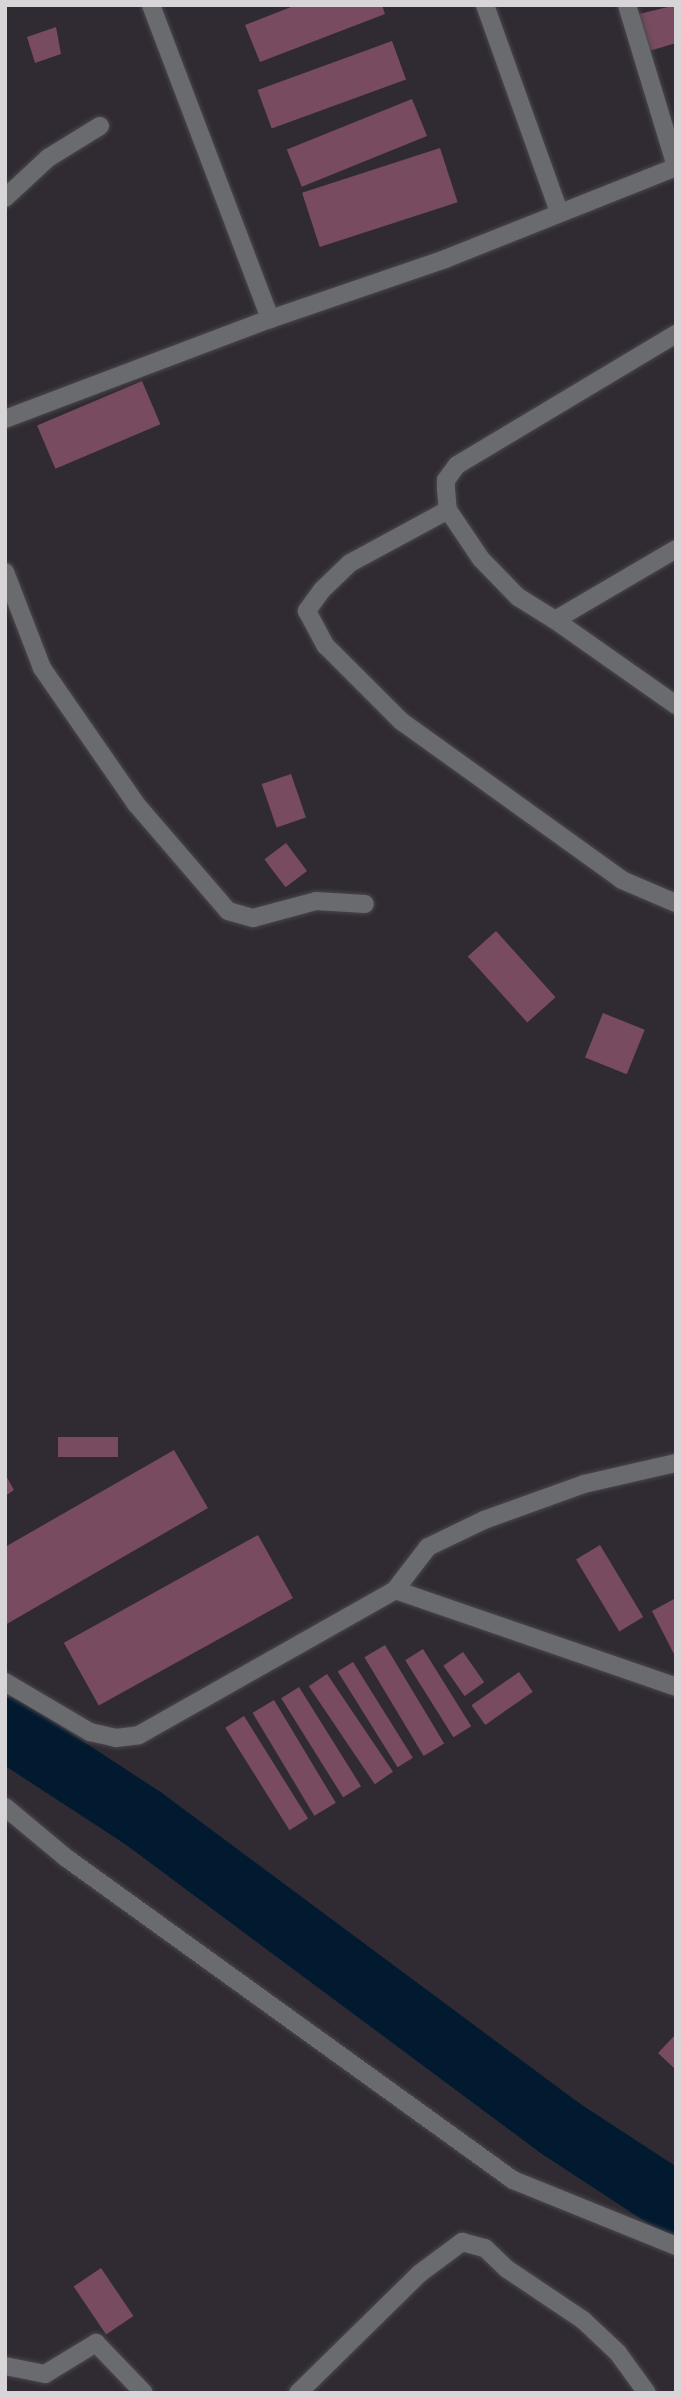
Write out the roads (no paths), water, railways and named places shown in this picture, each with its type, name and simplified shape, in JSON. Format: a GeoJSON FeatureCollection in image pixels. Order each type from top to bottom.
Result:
{"type":"FeatureCollection","features":[{"type":"Feature","properties":{"kind":"street"},"geometry":{"type":"LineString","coordinates":[[151,5],[270,319]]}},
{"type":"Feature","properties":{"kind":"street"},"geometry":{"type":"LineString","coordinates":[[485,5],[559,212]]}},
{"type":"Feature","properties":{"kind":"street"},"geometry":{"type":"LineString","coordinates":[[5,419],[270,319],[445,259],[676,167],[627,5]]}},
{"type":"Feature","properties":{"kind":"street"},"geometry":{"type":"LineString","coordinates":[[5,198],[48,158],[100,126]]}},
{"type":"Feature","properties":{"kind":"street"},"geometry":{"type":"LineString","coordinates":[[676,334],[457,465],[446,480],[448,510],[499,578],[518,597],[676,705]]}},
{"type":"Feature","properties":{"kind":"street"},"geometry":{"type":"LineString","coordinates":[[448,510],[351,563],[322,590],[307,611],[326,646],[401,721],[622,880],[676,903]]}},
{"type":"Feature","properties":{"kind":"street"},"geometry":{"type":"LineString","coordinates":[[555,620],[676,549]]}},
{"type":"Feature","properties":{"kind":"street"},"geometry":{"type":"LineString","coordinates":[[5,572],[42,668],[136,804],[228,911],[253,918],[317,901],[365,904]]}},
{"type":"Feature","properties":{"kind":"street"},"geometry":{"type":"LineString","coordinates":[[5,1682],[90,1732],[116,1738],[139,1735],[395,1590],[428,1547],[484,1520],[584,1484],[676,1463]]}},
{"type":"Feature","properties":{"kind":"street"},"geometry":{"type":"LineString","coordinates":[[395,1590],[676,1687]]}},
{"type":"Feature","properties":{"kind":"street"},"geometry":{"type":"LineString","coordinates":[[5,1807],[65,1857],[513,2180],[676,2246]]}},
{"type":"Feature","properties":{"kind":"street"},"geometry":{"type":"LineString","coordinates":[[298,2393],[419,2274],[462,2242],[485,2248],[507,2269],[583,2320],[618,2353],[647,2393]]}},
{"type":"Feature","properties":{"kind":"street"},"geometry":{"type":"LineString","coordinates":[[5,2366],[45,2374],[96,2343],[144,2393]]}},
{"type":"Feature","properties":{"kind":"waterway"},"geometry":{"type":"LineString","coordinates":[[5,1728],[143,1818],[560,2128],[676,2204]]}}]}
